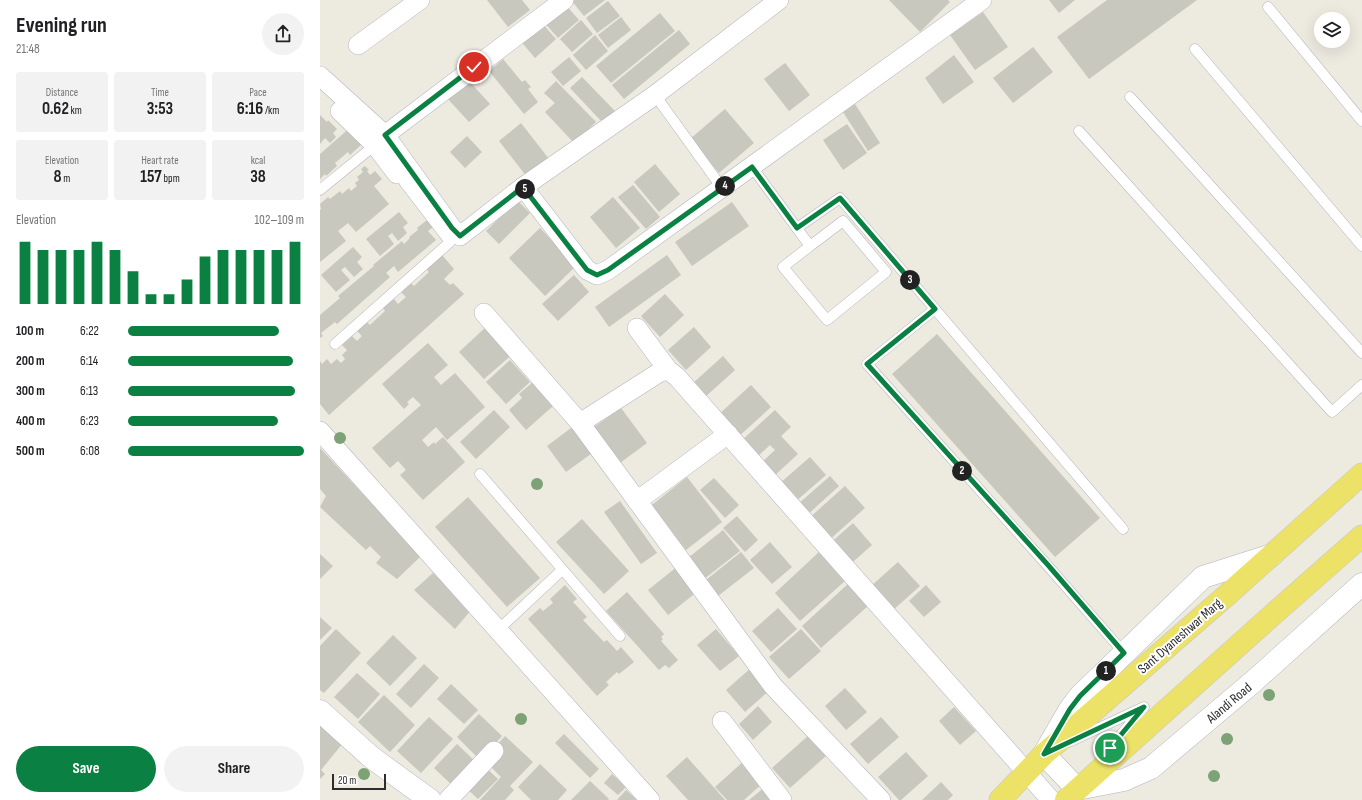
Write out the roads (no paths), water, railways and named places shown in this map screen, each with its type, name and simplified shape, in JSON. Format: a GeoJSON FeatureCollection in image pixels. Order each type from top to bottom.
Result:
{"type":"FeatureCollection","features":[{"type":"Feature","properties":{"kind":"main road","name":"Sant Dyaneshwar Marg"},"geometry":{"type":"LineString","coordinates":[[1000,800],[1044,754],[1272,555],[1362,474]]}},
{"type":"Feature","properties":{"kind":"main road"},"geometry":{"type":"LineString","coordinates":[[1072,795],[1268,618],[1362,536]]}},
{"type":"Feature","properties":{"kind":"street"},"geometry":{"type":"LineString","coordinates":[[358,45],[420,0]]}},
{"type":"Feature","properties":{"kind":"street"},"geometry":{"type":"LineString","coordinates":[[380,140],[564,0]]}},
{"type":"Feature","properties":{"kind":"street"},"geometry":{"type":"LineString","coordinates":[[320,76],[341,95],[460,236],[523,187],[655,95],[779,0]]}},
{"type":"Feature","properties":{"kind":"street"},"geometry":{"type":"LineString","coordinates":[[523,187],[587,270],[597,275],[608,270],[752,167],[959,7],[982,0]]}},
{"type":"Feature","properties":{"kind":"street"},"geometry":{"type":"LineString","coordinates":[[380,140],[404,182]]}},
{"type":"Feature","properties":{"kind":"street"},"geometry":{"type":"LineString","coordinates":[[484,313],[580,423],[773,686],[881,800]]}},
{"type":"Feature","properties":{"kind":"street"},"geometry":{"type":"LineString","coordinates":[[637,328],[668,370],[678,377],[1051,800]]}},
{"type":"Feature","properties":{"kind":"street"},"geometry":{"type":"LineString","coordinates":[[580,423],[660,372],[668,370]]}},
{"type":"Feature","properties":{"kind":"street"},"geometry":{"type":"LineString","coordinates":[[320,431],[650,800]]}},
{"type":"Feature","properties":{"kind":"street"},"geometry":{"type":"LineString","coordinates":[[637,501],[728,434]]}},
{"type":"Feature","properties":{"kind":"street"},"geometry":{"type":"LineString","coordinates":[[1072,795],[1044,754],[1070,709],[1080,696],[1203,577],[1272,555]]}},
{"type":"Feature","properties":{"kind":"street","name":"Alandi Road"},"geometry":{"type":"LineString","coordinates":[[1072,795],[1124,780],[1151,768],[1249,686],[1362,584]]}},
{"type":"Feature","properties":{"kind":"street"},"geometry":{"type":"LineString","coordinates":[[320,711],[372,757],[430,800]]}},
{"type":"Feature","properties":{"kind":"street"},"geometry":{"type":"LineString","coordinates":[[722,722],[782,800]]}},
{"type":"Feature","properties":{"kind":"street"},"geometry":{"type":"LineString","coordinates":[[448,800],[494,751]]}},
{"type":"Feature","properties":{"kind":"lane"},"geometry":{"type":"LineString","coordinates":[[1268,8],[1362,121]]}},
{"type":"Feature","properties":{"kind":"lane"},"geometry":{"type":"LineString","coordinates":[[1195,49],[1362,246]]}},
{"type":"Feature","properties":{"kind":"lane"},"geometry":{"type":"LineString","coordinates":[[655,95],[722,188]]}},
{"type":"Feature","properties":{"kind":"lane"},"geometry":{"type":"LineString","coordinates":[[1130,97],[1362,353]]}},
{"type":"Feature","properties":{"kind":"lane"},"geometry":{"type":"LineString","coordinates":[[1079,131],[1332,412],[1362,385]]}},
{"type":"Feature","properties":{"kind":"lane"},"geometry":{"type":"LineString","coordinates":[[320,190],[380,140]]}},
{"type":"Feature","properties":{"kind":"lane"},"geometry":{"type":"LineString","coordinates":[[752,167],[810,246]]}},
{"type":"Feature","properties":{"kind":"lane"},"geometry":{"type":"LineString","coordinates":[[335,344],[450,242],[404,182]]}},
{"type":"Feature","properties":{"kind":"lane"},"geometry":{"type":"LineString","coordinates":[[797,228],[840,198],[1123,529]]}},
{"type":"Feature","properties":{"kind":"lane"},"geometry":{"type":"LineString","coordinates":[[843,221],[886,272],[827,320],[783,267],[810,246],[843,221]]}},
{"type":"Feature","properties":{"kind":"lane"},"geometry":{"type":"LineString","coordinates":[[935,309],[867,364],[1048,565],[1124,653]]}},
{"type":"Feature","properties":{"kind":"lane"},"geometry":{"type":"LineString","coordinates":[[480,474],[620,636]]}},
{"type":"Feature","properties":{"kind":"lane"},"geometry":{"type":"LineString","coordinates":[[498,630],[562,570]]}},
{"type":"Feature","properties":{"kind":"lane"},"geometry":{"type":"LineString","coordinates":[[1044,754],[1144,707],[1072,795]]}}]}
